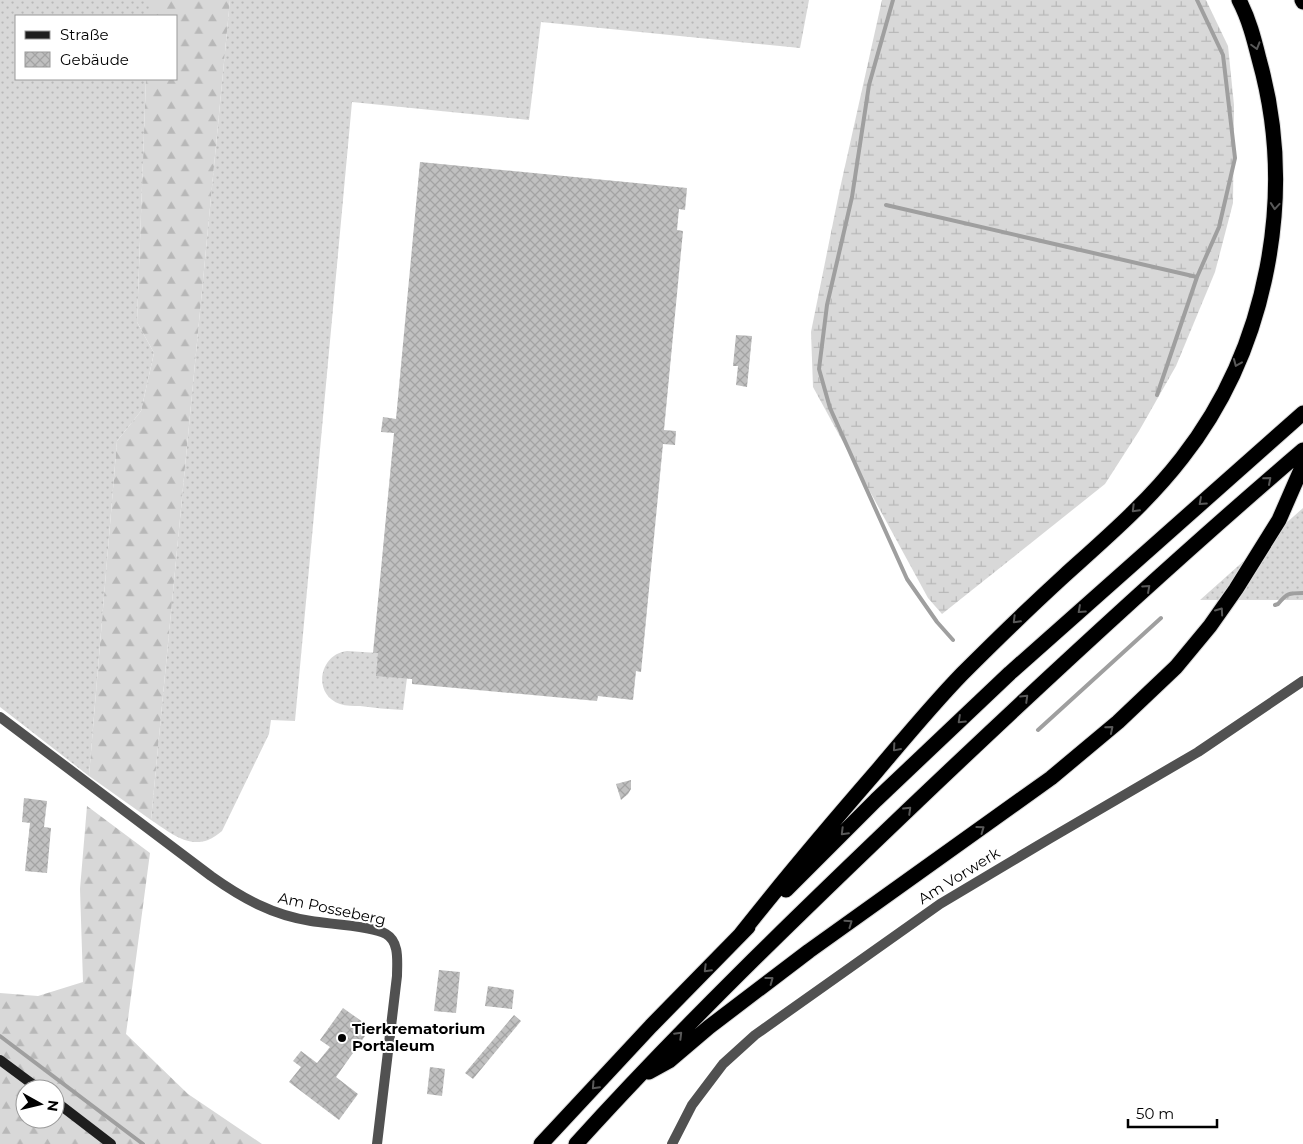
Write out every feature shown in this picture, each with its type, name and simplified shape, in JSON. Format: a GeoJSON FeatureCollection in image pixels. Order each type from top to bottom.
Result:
{"type":"FeatureCollection","features":[{"type":"Feature","properties":{"kind":"highway"},"geometry":{"type":"LineString","coordinates":[[741,934],[795,866],[960,676],[1021,615],[1112,533],[1161,484],[1207,423],[1225,390],[1247,341],[1259,305],[1272,241],[1276,198],[1276,156],[1266,81],[1247,15],[1240,0]]}},
{"type":"Feature","properties":{"kind":"highway"},"geometry":{"type":"LineString","coordinates":[[541,1144],[651,1026],[876,800],[1010,673],[1303,413]]}},
{"type":"Feature","properties":{"kind":"highway"},"geometry":{"type":"LineString","coordinates":[[576,1144],[633,1082],[810,904],[1045,679],[1303,450]]}},
{"type":"Feature","properties":{"kind":"highway"},"geometry":{"type":"LineString","coordinates":[[633,1082],[669,1061],[709,1027],[809,951],[1059,772],[1118,722],[1176,667],[1210,626],[1279,520],[1303,465]]}},
{"type":"Feature","properties":{"kind":"main road"},"geometry":{"type":"LineString","coordinates":[[0,1060],[25,1079]]}},
{"type":"Feature","properties":{"kind":"main road"},"geometry":{"type":"LineString","coordinates":[[65,1109],[111,1144]]}},
{"type":"Feature","properties":{"kind":"street","name":"Am Vorwerk"},"geometry":{"type":"LineString","coordinates":[[672,1144],[697,1098],[723,1064],[755,1036],[940,904],[1198,752],[1303,681]]}},
{"type":"Feature","properties":{"kind":"street","name":"Am Posseberg"},"geometry":{"type":"LineString","coordinates":[[0,717],[199,867],[247,900],[271,912],[295,918],[370,929],[385,933],[391,938],[397,952],[397,976],[377,1144]]}},
{"type":"Feature","properties":{"kind":"green space"},"geometry":{"type":"Polygon","coordinates":[[[0,0],[149,0],[149,15],[15,15],[15,80],[146,80],[137,322],[154,353],[141,411],[117,441],[89,776],[0,707],[0,0]]]}},
{"type":"Feature","properties":{"kind":"green space"},"geometry":{"type":"Polygon","coordinates":[[[149,0],[230,0],[151,820],[89,776],[117,441],[141,411],[154,353],[137,322],[146,80],[178,80],[178,15],[149,15],[149,0]]]}},
{"type":"Feature","properties":{"kind":"green space"},"geometry":{"type":"Polygon","coordinates":[[[230,0],[809,0],[800,48],[541,22],[529,120],[352,102],[295,721],[271,720],[269,734],[222,831],[208,840],[193,842],[178,837],[151,820],[230,0]]]}},
{"type":"Feature","properties":{"kind":"green space"},"geometry":{"type":"Polygon","coordinates":[[[882,0],[1206,0],[1228,46],[1234,105],[1233,203],[1215,272],[1176,366],[1139,431],[1105,484],[942,614],[928,598],[813,387],[811,332],[839,193],[882,0]]]}},
{"type":"Feature","properties":{"kind":"green space"},"geometry":{"type":"Polygon","coordinates":[[[1303,508],[1303,600],[1200,600],[1303,508]]]}},
{"type":"Feature","properties":{"kind":"green space"},"geometry":{"type":"Polygon","coordinates":[[[347,651],[378,653],[407,678],[403,710],[345,705],[331,699],[325,692],[322,675],[330,659],[347,651]]]}},
{"type":"Feature","properties":{"kind":"green space"},"geometry":{"type":"Polygon","coordinates":[[[87,806],[150,853],[126,1034],[188,1094],[262,1144],[0,1144],[0,993],[38,996],[83,982],[80,889],[87,806]]]}},
{"type":"Feature","properties":{"kind":"building"},"geometry":{"type":"Polygon","coordinates":[[[420,162],[687,188],[685,210],[679,209],[677,230],[683,231],[664,430],[676,431],[675,445],[663,444],[641,672],[636,671],[633,700],[598,696],[597,701],[412,684],[412,679],[376,676],[378,653],[373,653],[394,433],[381,432],[383,417],[396,419],[420,162]]]}},
{"type":"Feature","properties":{"kind":"building"},"geometry":{"type":"Polygon","coordinates":[[[736,335],[752,336],[747,387],[736,385],[738,366],[733,366],[736,335]]]}},
{"type":"Feature","properties":{"kind":"building"},"geometry":{"type":"Polygon","coordinates":[[[631,780],[631,789],[621,800],[616,784],[631,780]]]}},
{"type":"Feature","properties":{"kind":"building"},"geometry":{"type":"Polygon","coordinates":[[[24,798],[47,801],[44,827],[51,828],[47,873],[25,871],[30,823],[22,822],[24,798]]]}},
{"type":"Feature","properties":{"kind":"building"},"geometry":{"type":"Polygon","coordinates":[[[439,970],[460,972],[456,1013],[434,1011],[439,970]]]}},
{"type":"Feature","properties":{"kind":"building"},"geometry":{"type":"Polygon","coordinates":[[[488,986],[514,990],[512,1009],[485,1006],[488,986]]]}},
{"type":"Feature","properties":{"kind":"building"},"geometry":{"type":"Polygon","coordinates":[[[343,1008],[367,1025],[361,1034],[365,1036],[336,1077],[358,1094],[339,1120],[289,1082],[301,1067],[293,1061],[301,1051],[317,1063],[330,1047],[320,1040],[343,1008]]]}},
{"type":"Feature","properties":{"kind":"building"},"geometry":{"type":"Polygon","coordinates":[[[514,1015],[521,1021],[473,1079],[465,1073],[514,1015]]]}},
{"type":"Feature","properties":{"kind":"building"},"geometry":{"type":"Polygon","coordinates":[[[430,1067],[445,1069],[442,1096],[427,1094],[430,1067]]]}},
{"type":"Feature","properties":{"kind":"waterway"},"geometry":{"type":"LineString","coordinates":[[893,0],[869,85],[852,197],[827,305],[819,369],[830,408],[907,579],[937,622],[953,640]]}},
{"type":"Feature","properties":{"kind":"waterway"},"geometry":{"type":"LineString","coordinates":[[1157,395],[1197,277],[1219,227],[1235,158],[1223,55],[1197,0]]}},
{"type":"Feature","properties":{"kind":"waterway"},"geometry":{"type":"LineString","coordinates":[[886,205],[1197,277]]}},
{"type":"Feature","properties":{"kind":"waterway"},"geometry":{"type":"LineString","coordinates":[[1275,605],[1289,594],[1303,593]]}},
{"type":"Feature","properties":{"kind":"waterway"},"geometry":{"type":"LineString","coordinates":[[1038,730],[1161,618]]}},
{"type":"Feature","properties":{"kind":"waterway"},"geometry":{"type":"LineString","coordinates":[[0,1036],[143,1144]]}},
{"type":"Feature","properties":{"kind":"place","name":"Tierkrematorium Portaleum"},"geometry":{"type":"Point","coordinates":[342,1038]}}]}
